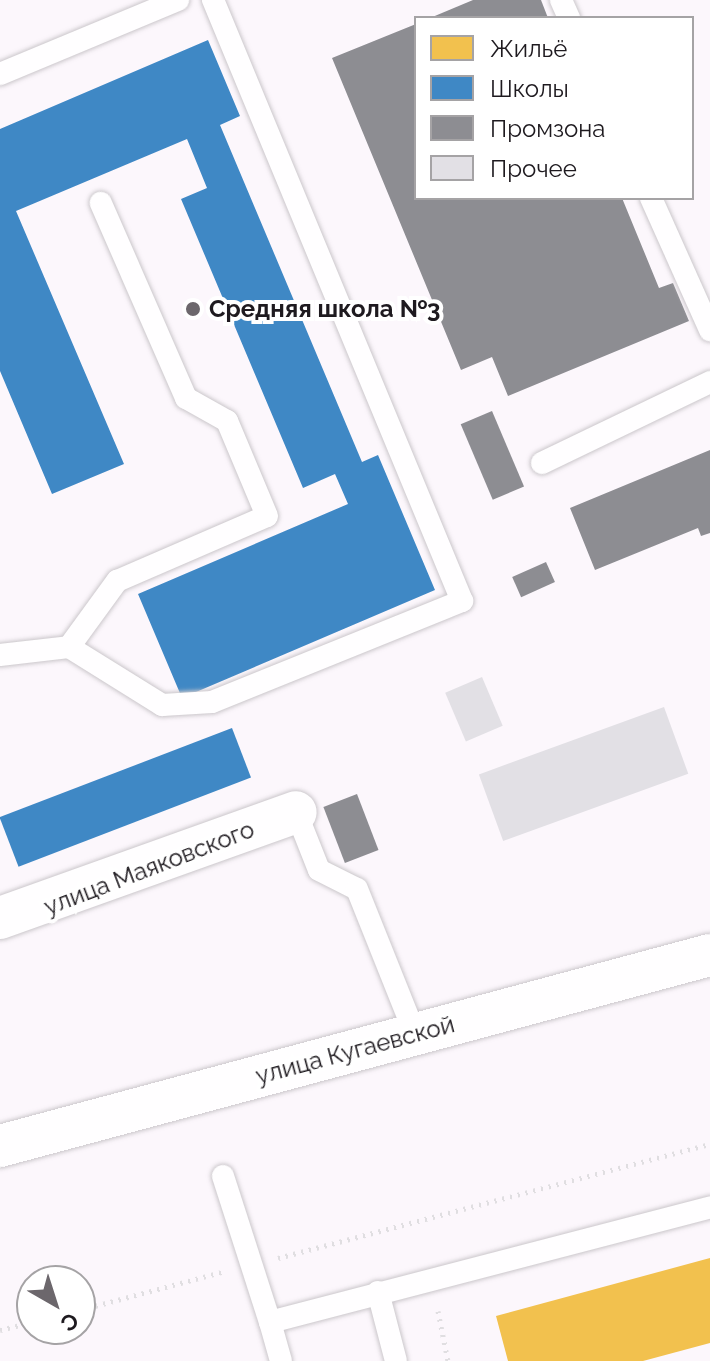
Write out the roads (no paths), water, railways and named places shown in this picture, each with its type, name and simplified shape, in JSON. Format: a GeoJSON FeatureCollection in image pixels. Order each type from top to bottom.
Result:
{"type":"FeatureCollection","features":[{"type":"Feature","properties":{"kind":"street","name":"улица Маяковского"},"geometry":{"type":"LineString","coordinates":[[0,918],[296,812]]}},
{"type":"Feature","properties":{"kind":"street","name":"улица Кугаевской"},"geometry":{"type":"LineString","coordinates":[[0,1146],[710,955]]}},
{"type":"Feature","properties":{"kind":"lane"},"geometry":{"type":"LineString","coordinates":[[0,74],[178,0]]}},
{"type":"Feature","properties":{"kind":"lane"},"geometry":{"type":"LineString","coordinates":[[0,655],[69,647],[162,705],[212,702],[462,601],[213,0]]}},
{"type":"Feature","properties":{"kind":"lane"},"geometry":{"type":"LineString","coordinates":[[652,200],[710,330]]}},
{"type":"Feature","properties":{"kind":"lane"},"geometry":{"type":"LineString","coordinates":[[69,647],[117,581],[267,516],[227,421],[186,398],[101,203]]}},
{"type":"Feature","properties":{"kind":"lane"},"geometry":{"type":"LineString","coordinates":[[542,463],[710,382]]}},
{"type":"Feature","properties":{"kind":"lane"},"geometry":{"type":"LineString","coordinates":[[296,812],[319,870],[357,889],[415,1034]]}},
{"type":"Feature","properties":{"kind":"lane"},"geometry":{"type":"LineString","coordinates":[[223,1176],[281,1361]]}},
{"type":"Feature","properties":{"kind":"lane"},"geometry":{"type":"LineString","coordinates":[[270,1322],[710,1207]]}},
{"type":"Feature","properties":{"kind":"lane"},"geometry":{"type":"LineString","coordinates":[[378,1292],[396,1361]]}},
{"type":"Feature","properties":{"kind":"place","name":"Средняя школа №3"},"geometry":{"type":"Point","coordinates":[193,309]}}]}
